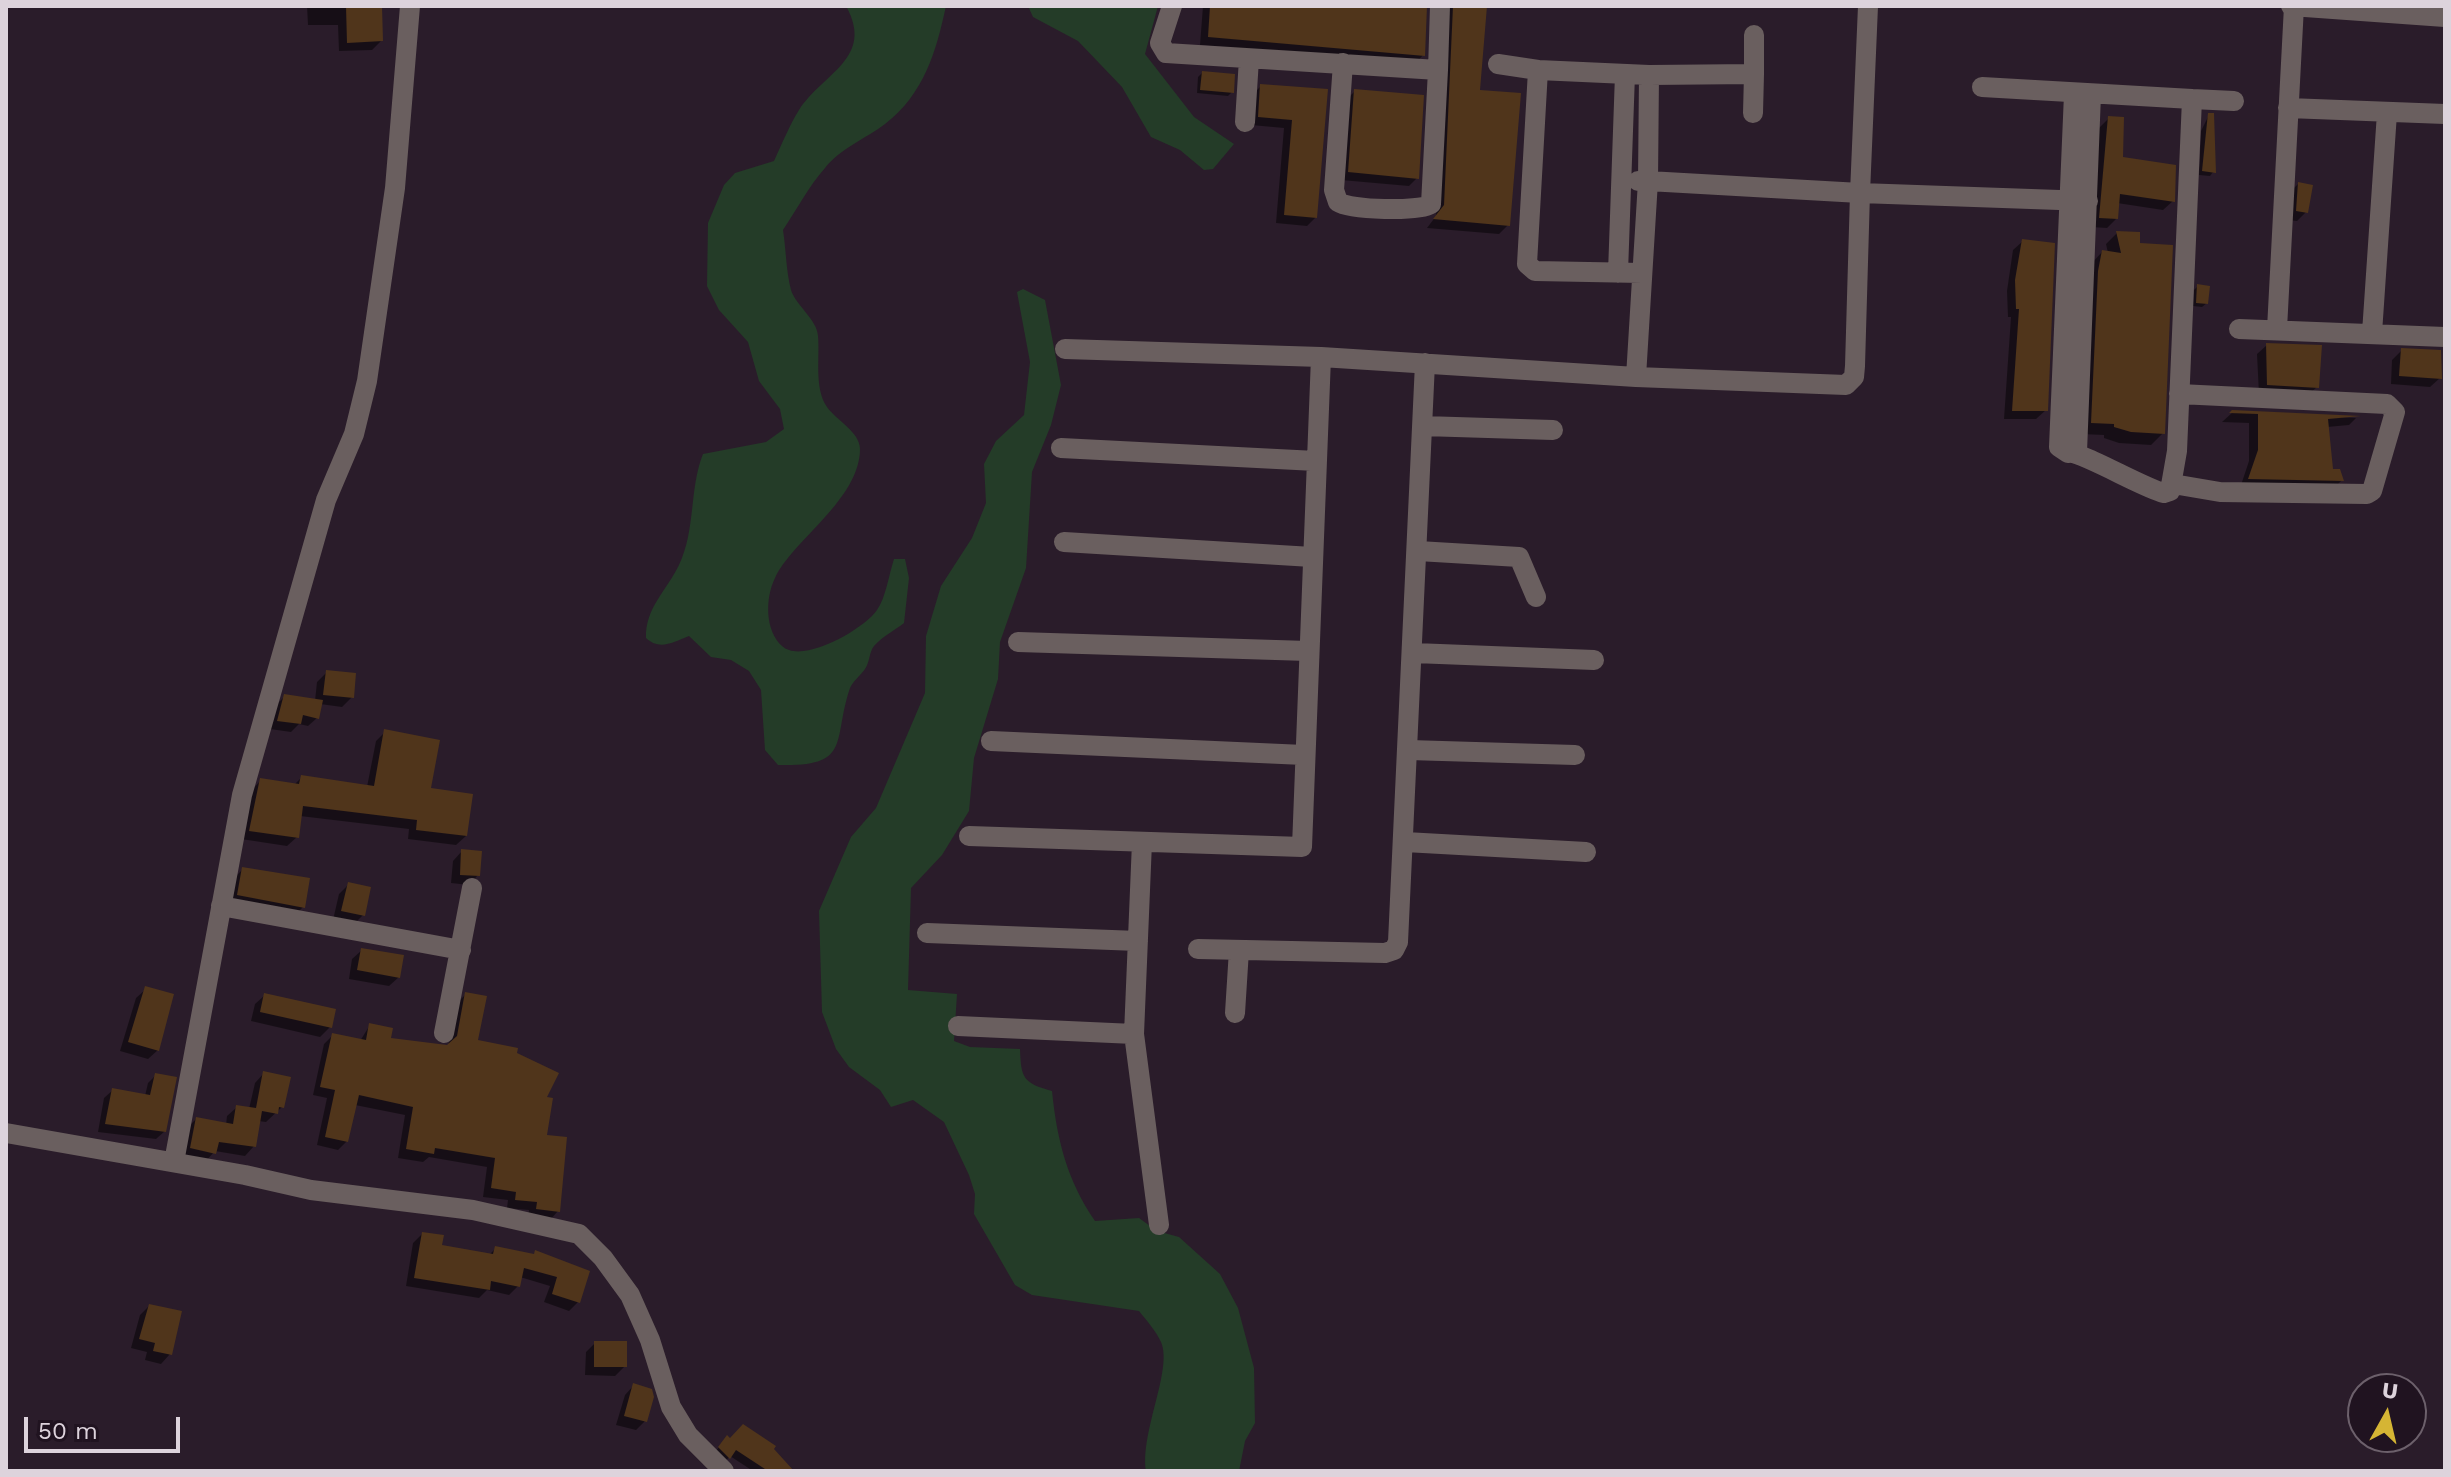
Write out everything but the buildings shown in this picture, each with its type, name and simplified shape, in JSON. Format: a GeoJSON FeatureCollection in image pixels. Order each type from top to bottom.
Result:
{"type":"FeatureCollection","features":[{"type":"Feature","properties":{"kind":"street"},"geometry":{"type":"LineString","coordinates":[[174,1162],[245,781],[326,500],[354,434],[367,381],[395,188],[410,6]]}},
{"type":"Feature","properties":{"kind":"street"},"geometry":{"type":"LineString","coordinates":[[1172,6],[1160,43],[1162,51],[1438,70]]}},
{"type":"Feature","properties":{"kind":"street"},"geometry":{"type":"LineString","coordinates":[[1343,63],[1334,190],[1338,202],[1349,207],[1418,209],[1431,204],[1440,6]]}},
{"type":"Feature","properties":{"kind":"street"},"geometry":{"type":"LineString","coordinates":[[1065,349],[1321,357],[1636,377],[1846,385],[1854,377],[1855,366],[1868,6]]}},
{"type":"Feature","properties":{"kind":"street"},"geometry":{"type":"LineString","coordinates":[[2277,329],[2293,7],[2445,17]]}},
{"type":"Feature","properties":{"kind":"street"},"geometry":{"type":"LineString","coordinates":[[1753,113],[1754,35]]}},
{"type":"Feature","properties":{"kind":"street"},"geometry":{"type":"LineString","coordinates":[[1245,122],[1249,59]]}},
{"type":"Feature","properties":{"kind":"street"},"geometry":{"type":"LineString","coordinates":[[1498,64],[1538,70],[1649,75],[1754,74]]}},
{"type":"Feature","properties":{"kind":"street"},"geometry":{"type":"LineString","coordinates":[[1538,70],[1527,264],[1535,271],[1642,273]]}},
{"type":"Feature","properties":{"kind":"street"},"geometry":{"type":"LineString","coordinates":[[1618,273],[1625,74]]}},
{"type":"Feature","properties":{"kind":"street"},"geometry":{"type":"LineString","coordinates":[[1636,377],[1648,181],[1649,75]]}},
{"type":"Feature","properties":{"kind":"street"},"geometry":{"type":"LineString","coordinates":[[1982,87],[2234,101]]}},
{"type":"Feature","properties":{"kind":"street"},"geometry":{"type":"LineString","coordinates":[[2083,94],[2079,201],[2059,447],[2068,453],[2077,452],[2118,475],[2159,492],[2170,491],[2173,484],[2192,99]]}},
{"type":"Feature","properties":{"kind":"street"},"geometry":{"type":"LineString","coordinates":[[2288,108],[2445,114]]}},
{"type":"Feature","properties":{"kind":"street"},"geometry":{"type":"LineString","coordinates":[[2372,333],[2387,113]]}},
{"type":"Feature","properties":{"kind":"street"},"geometry":{"type":"LineString","coordinates":[[1623,180],[2079,201]]}},
{"type":"Feature","properties":{"kind":"street"},"geometry":{"type":"LineString","coordinates":[[2239,329],[2445,337]]}},
{"type":"Feature","properties":{"kind":"street"},"geometry":{"type":"LineString","coordinates":[[969,836],[1302,847],[1321,357]]}},
{"type":"Feature","properties":{"kind":"street"},"geometry":{"type":"LineString","coordinates":[[1198,949],[1385,953],[1394,950],[1398,942],[1414,653],[1425,363]]}},
{"type":"Feature","properties":{"kind":"street"},"geometry":{"type":"LineString","coordinates":[[2173,484],[2220,492],[2367,494],[2372,491],[2395,412],[2387,404],[2179,394]]}},
{"type":"Feature","properties":{"kind":"street"},"geometry":{"type":"LineString","coordinates":[[1423,426],[1553,430]]}},
{"type":"Feature","properties":{"kind":"street"},"geometry":{"type":"LineString","coordinates":[[1061,448],[1316,461]]}},
{"type":"Feature","properties":{"kind":"street"},"geometry":{"type":"LineString","coordinates":[[1064,542],[1312,557]]}},
{"type":"Feature","properties":{"kind":"street"},"geometry":{"type":"LineString","coordinates":[[1418,551],[1519,557],[1536,597]]}},
{"type":"Feature","properties":{"kind":"street"},"geometry":{"type":"LineString","coordinates":[[1018,642],[1308,651]]}},
{"type":"Feature","properties":{"kind":"street"},"geometry":{"type":"LineString","coordinates":[[1414,653],[1594,660]]}},
{"type":"Feature","properties":{"kind":"street"},"geometry":{"type":"LineString","coordinates":[[991,741],[1304,755]]}},
{"type":"Feature","properties":{"kind":"street"},"geometry":{"type":"LineString","coordinates":[[1409,750],[1575,755]]}},
{"type":"Feature","properties":{"kind":"street"},"geometry":{"type":"LineString","coordinates":[[1142,842],[1134,1034],[1159,1225]]}},
{"type":"Feature","properties":{"kind":"street"},"geometry":{"type":"LineString","coordinates":[[1405,842],[1586,852]]}},
{"type":"Feature","properties":{"kind":"street"},"geometry":{"type":"LineString","coordinates":[[444,1033],[472,888]]}},
{"type":"Feature","properties":{"kind":"street"},"geometry":{"type":"LineString","coordinates":[[221,906],[461,950]]}},
{"type":"Feature","properties":{"kind":"street"},"geometry":{"type":"LineString","coordinates":[[927,933],[1138,941]]}},
{"type":"Feature","properties":{"kind":"street"},"geometry":{"type":"LineString","coordinates":[[1235,1013],[1239,950]]}},
{"type":"Feature","properties":{"kind":"street"},"geometry":{"type":"LineString","coordinates":[[958,1026],[1134,1034]]}},
{"type":"Feature","properties":{"kind":"street"},"geometry":{"type":"LineString","coordinates":[[6,1133],[311,1190],[473,1210],[579,1234],[603,1258],[630,1295],[650,1340],[671,1407],[688,1435],[724,1471]]}},
{"type":"Feature","properties":{"kind":"green space"},"geometry":{"type":"Polygon","coordinates":[[[846,6],[946,6],[933,56],[910,99],[885,124],[831,161],[783,230],[791,290],[817,330],[820,391],[827,407],[856,437],[860,449],[857,467],[838,502],[775,578],[768,604],[772,632],[782,646],[791,651],[817,648],[847,635],[877,610],[894,559],[905,559],[909,578],[904,623],[874,646],[867,666],[851,685],[835,747],[818,761],[778,765],[765,750],[761,690],[749,671],[731,660],[711,657],[689,636],[667,644],[656,644],[646,638],[649,617],[684,551],[703,454],[766,442],[784,429],[780,409],[759,381],[748,342],[719,310],[707,286],[708,223],[724,185],[735,173],[774,161],[799,110],[850,52],[854,39],[853,24],[846,6]]]}},
{"type":"Feature","properties":{"kind":"green space"},"geometry":{"type":"Polygon","coordinates":[[[1028,6],[1158,6],[1145,54],[1194,117],[1234,144],[1213,169],[1204,170],[1180,150],[1151,137],[1122,87],[1078,41],[1033,17],[1028,6]]]}},
{"type":"Feature","properties":{"kind":"green space"},"geometry":{"type":"Polygon","coordinates":[[[1023,289],[1045,300],[1061,385],[1051,425],[1032,472],[1026,568],[1000,642],[998,679],[974,758],[969,811],[942,855],[911,888],[908,990],[957,994],[954,1041],[970,1047],[1020,1049],[1021,1067],[1029,1082],[1052,1091],[1057,1126],[1070,1175],[1095,1221],[1139,1218],[1157,1231],[1179,1237],[1220,1274],[1238,1308],[1254,1368],[1255,1423],[1245,1441],[1239,1471],[1146,1471],[1145,1455],[1164,1354],[1154,1330],[1139,1311],[1032,1295],[1015,1285],[974,1214],[975,1194],[969,1175],[944,1122],[913,1100],[891,1107],[880,1090],[849,1067],[836,1049],[822,1012],[819,911],[851,837],[876,808],[925,693],[926,636],[941,586],[972,538],[986,503],[984,464],[996,441],[1024,415],[1030,362],[1017,292],[1023,289]]]}}]}
